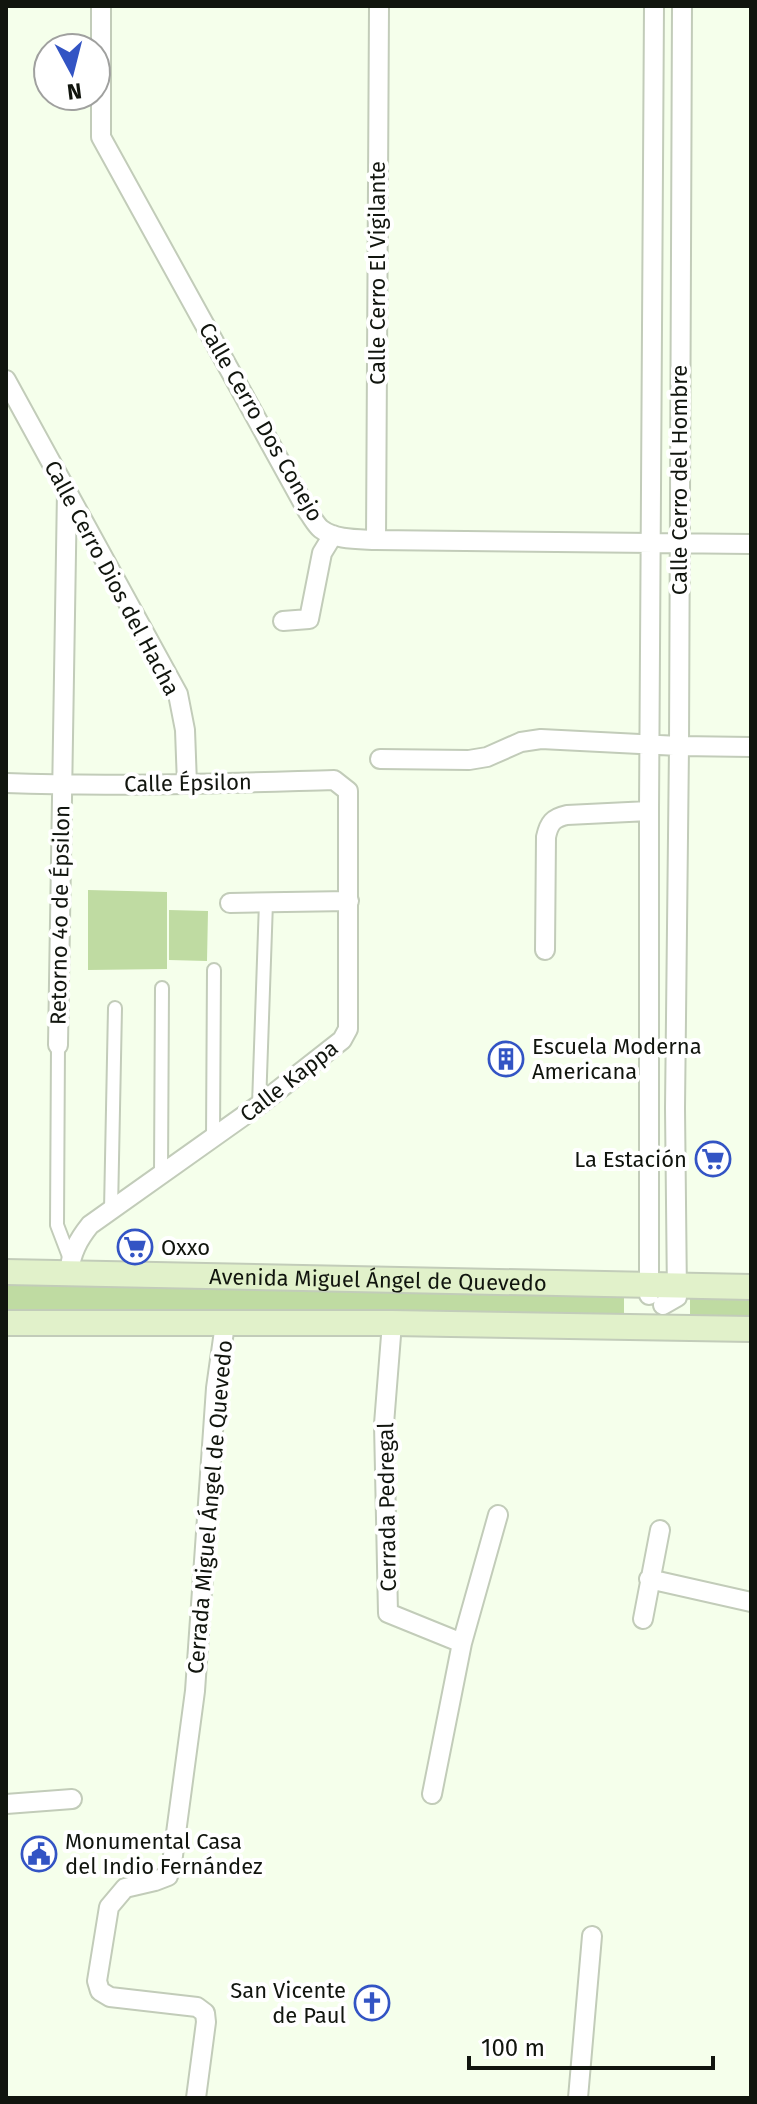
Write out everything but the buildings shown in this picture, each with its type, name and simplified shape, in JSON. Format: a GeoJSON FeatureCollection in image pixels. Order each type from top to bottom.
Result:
{"type":"FeatureCollection","features":[{"type":"Feature","properties":{"kind":"main road","name":"Avenida Miguel Ángel de Quevedo"},"geometry":{"type":"LineString","coordinates":[[6,1272],[69,1266],[663,1301],[751,1329]]}},
{"type":"Feature","properties":{"kind":"main road","name":"Avenida Miguel Ángel de Quevedo"},"geometry":{"type":"LineString","coordinates":[[6,1323],[392,1323],[663,1301],[751,1287]]}},
{"type":"Feature","properties":{"kind":"street","name":"Calle Cerro Dos Conejo"},"geometry":{"type":"LineString","coordinates":[[101,6],[101,137],[308,512],[320,528],[333,535],[376,540],[751,544]]}},
{"type":"Feature","properties":{"kind":"street","name":"Calle Cerro El Vigilante"},"geometry":{"type":"LineString","coordinates":[[376,540],[379,6]]}},
{"type":"Feature","properties":{"kind":"street","name":"Calle Cerro del Hombre"},"geometry":{"type":"LineString","coordinates":[[654,6],[649,953],[663,1301]]}},
{"type":"Feature","properties":{"kind":"street","name":"Calle Cerro del Hombre"},"geometry":{"type":"LineString","coordinates":[[663,1301],[675,1108],[682,6]]}},
{"type":"Feature","properties":{"kind":"street","name":"Calle Cerro Dios del Hacha"},"geometry":{"type":"LineString","coordinates":[[6,380],[178,694],[185,730],[187,784]]}},
{"type":"Feature","properties":{"kind":"street","name":"Retorno 4o de Épsilon"},"geometry":{"type":"LineString","coordinates":[[58,1045],[67,491]]}},
{"type":"Feature","properties":{"kind":"street"},"geometry":{"type":"LineString","coordinates":[[283,621],[309,619],[322,553],[333,535]]}},
{"type":"Feature","properties":{"kind":"street"},"geometry":{"type":"LineString","coordinates":[[380,759],[469,760],[487,757],[521,742],[541,739],[751,747]]}},
{"type":"Feature","properties":{"kind":"street","name":"Calle Épsilon"},"geometry":{"type":"LineString","coordinates":[[6,783],[187,784],[334,780],[348,791],[349,809]]}},
{"type":"Feature","properties":{"kind":"street","name":"Calle Kappa"},"geometry":{"type":"LineString","coordinates":[[69,1266],[77,1241],[90,1225],[213,1139],[342,1040],[348,1029],[349,809]]}},
{"type":"Feature","properties":{"kind":"street"},"geometry":{"type":"LineString","coordinates":[[545,950],[546,837],[549,825],[556,818],[567,815],[649,811]]}},
{"type":"Feature","properties":{"kind":"street"},"geometry":{"type":"LineString","coordinates":[[230,903],[349,901]]}},
{"type":"Feature","properties":{"kind":"street"},"geometry":{"type":"LineString","coordinates":[[259,1105],[266,902]]}},
{"type":"Feature","properties":{"kind":"street"},"geometry":{"type":"LineString","coordinates":[[649,953],[677,953]]}},
{"type":"Feature","properties":{"kind":"street"},"geometry":{"type":"LineString","coordinates":[[213,1139],[214,970]]}},
{"type":"Feature","properties":{"kind":"street"},"geometry":{"type":"LineString","coordinates":[[161,1174],[162,988]]}},
{"type":"Feature","properties":{"kind":"street"},"geometry":{"type":"LineString","coordinates":[[111,1210],[115,1008]]}},
{"type":"Feature","properties":{"kind":"street"},"geometry":{"type":"LineString","coordinates":[[58,1045],[57,1225],[69,1266]]}},
{"type":"Feature","properties":{"kind":"street","name":"Cerrada Pedregal"},"geometry":{"type":"LineString","coordinates":[[392,1323],[384,1424],[388,1613],[462,1643]]}},
{"type":"Feature","properties":{"kind":"street","name":"Cerrada Miguel Ángel de Quevedo"},"geometry":{"type":"LineString","coordinates":[[196,2098],[205,2013],[197,2007],[110,1997],[100,1991],[97,1981],[109,1907],[125,1888],[168,1876],[172,1863],[195,1691],[216,1388],[225,1324]]}},
{"type":"Feature","properties":{"kind":"street"},"geometry":{"type":"LineString","coordinates":[[432,1794],[462,1643],[498,1515]]}},
{"type":"Feature","properties":{"kind":"street"},"geometry":{"type":"LineString","coordinates":[[643,1619],[660,1530]]}},
{"type":"Feature","properties":{"kind":"street"},"geometry":{"type":"LineString","coordinates":[[649,1579],[751,1602]]}},
{"type":"Feature","properties":{"kind":"street"},"geometry":{"type":"LineString","coordinates":[[6,1804],[72,1799]]}},
{"type":"Feature","properties":{"kind":"street"},"geometry":{"type":"LineString","coordinates":[[578,2098],[592,1936]]}},
{"type":"Feature","properties":{"kind":"green space"},"geometry":{"type":"Polygon","coordinates":[[[88,890],[167,892],[167,969],[88,970],[88,890]]]}},
{"type":"Feature","properties":{"kind":"green space"},"geometry":{"type":"Polygon","coordinates":[[[169,910],[208,911],[207,961],[169,960],[169,910]]]}},
{"type":"Feature","properties":{"kind":"green space"},"geometry":{"type":"Polygon","coordinates":[[[6,1285],[624,1294],[624,1317],[6,1314],[6,1285]]]}},
{"type":"Feature","properties":{"kind":"green space"},"geometry":{"type":"Polygon","coordinates":[[[690,1298],[751,1300],[751,1319],[690,1317],[690,1298]]]}},
{"type":"Feature","properties":{"kind":"place","name":"Escuela Moderna Americana"},"geometry":{"type":"Point","coordinates":[506,1059]}},
{"type":"Feature","properties":{"kind":"place","name":"La Estación"},"geometry":{"type":"Point","coordinates":[713,1159]}},
{"type":"Feature","properties":{"kind":"place","name":"Oxxo"},"geometry":{"type":"Point","coordinates":[135,1247]}},
{"type":"Feature","properties":{"kind":"place","name":"Monumental Casa del Indio Fernández"},"geometry":{"type":"Point","coordinates":[39,1854]}},
{"type":"Feature","properties":{"kind":"place","name":"San Vicente de Paul"},"geometry":{"type":"Point","coordinates":[372,2003]}}]}
